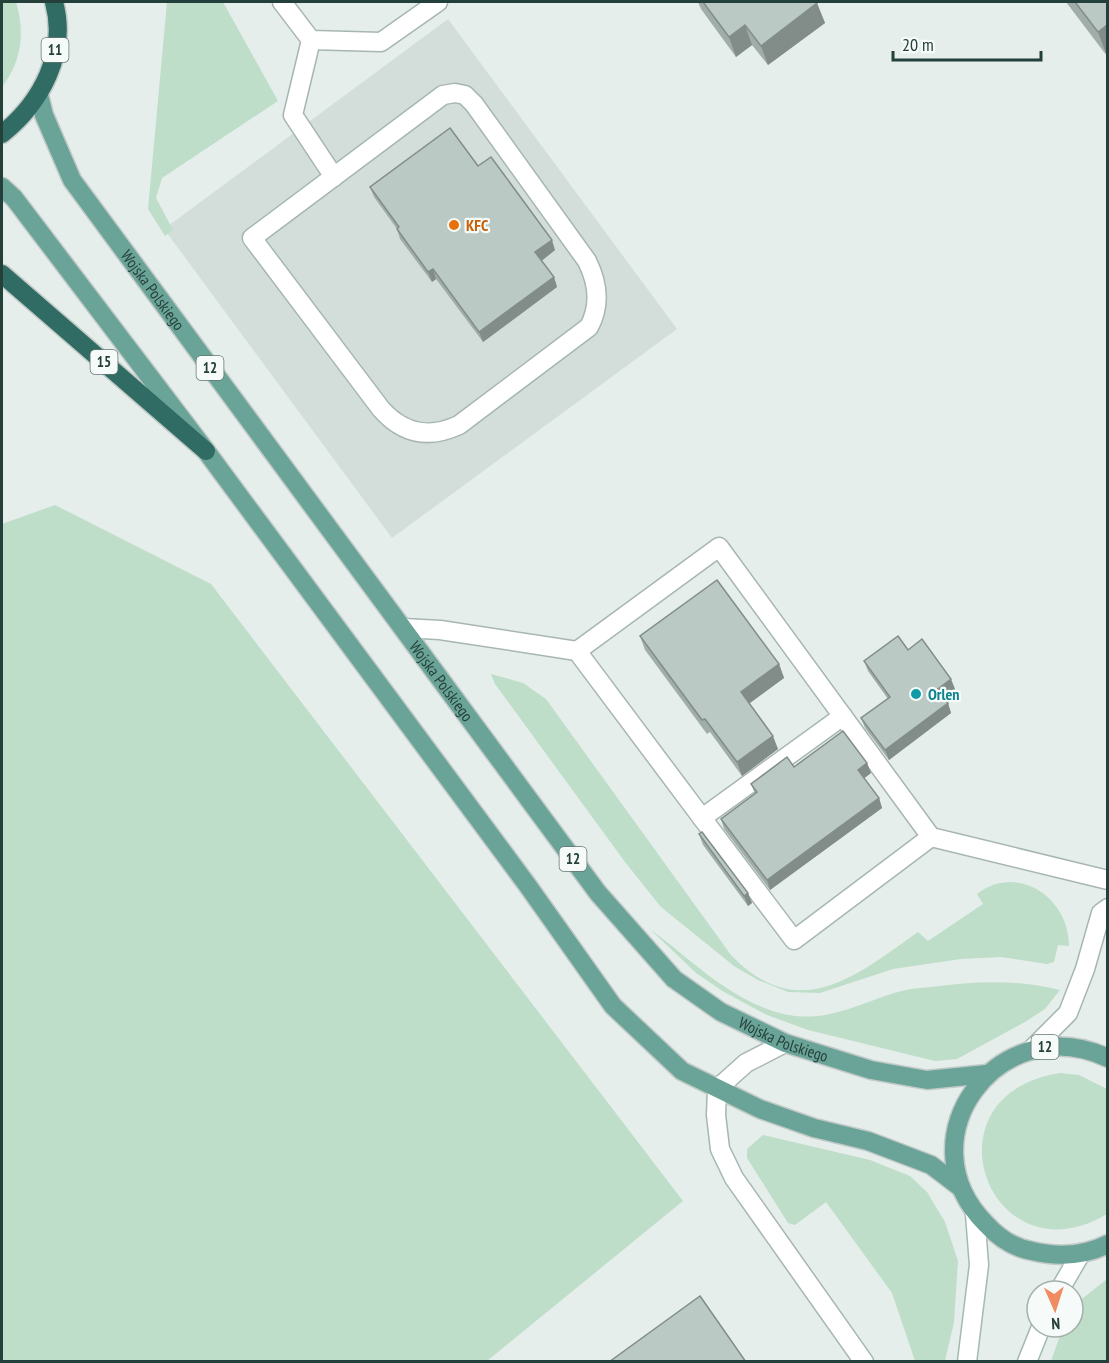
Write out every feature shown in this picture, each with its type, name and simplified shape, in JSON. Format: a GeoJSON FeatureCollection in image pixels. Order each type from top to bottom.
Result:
{"type":"FeatureCollection","features":[{"type":"Feature","properties":{"kind":"highway","name":"11"},"geometry":{"type":"LineString","coordinates":[[2,134],[21,118],[39,95],[55,56],[59,5]]}},
{"type":"Feature","properties":{"kind":"highway","name":"15"},"geometry":{"type":"LineString","coordinates":[[2,274],[206,451]]}},
{"type":"Feature","properties":{"kind":"main road"},"geometry":{"type":"LineString","coordinates":[[282,2],[311,40]]}},
{"type":"Feature","properties":{"kind":"main road"},"geometry":{"type":"LineString","coordinates":[[311,40],[381,42],[438,2]]}},
{"type":"Feature","properties":{"kind":"main road"},"geometry":{"type":"LineString","coordinates":[[311,40],[293,115],[334,177]]}},
{"type":"Feature","properties":{"kind":"main road","name":"Wojska Polskiego"},"geometry":{"type":"LineString","coordinates":[[39,95],[44,116],[72,180],[591,883],[629,931],[674,979],[721,1012],[785,1043],[871,1070],[927,1080],[987,1074]]}},
{"type":"Feature","properties":{"kind":"main road"},"geometry":{"type":"LineString","coordinates":[[442,95],[465,95],[474,104],[587,261],[597,287],[595,316],[589,327],[459,425],[445,431],[426,434],[407,430],[393,423],[252,238],[334,177],[442,95]]}},
{"type":"Feature","properties":{"kind":"main road","name":"12"},"geometry":{"type":"LineString","coordinates":[[2,187],[14,198],[206,451],[528,886],[613,1006],[682,1071],[760,1109],[814,1128],[868,1141],[931,1165],[960,1187]]}},
{"type":"Feature","properties":{"kind":"main road"},"geometry":{"type":"LineString","coordinates":[[576,651],[719,547],[931,837],[1107,880]]}},
{"type":"Feature","properties":{"kind":"main road"},"geometry":{"type":"LineString","coordinates":[[404,628],[440,630],[576,651],[794,940],[931,837]]}},
{"type":"Feature","properties":{"kind":"main road"},"geometry":{"type":"LineString","coordinates":[[702,818],[843,716]]}},
{"type":"Feature","properties":{"kind":"main road"},"geometry":{"type":"LineString","coordinates":[[1032,1049],[1068,1013],[1085,969],[1101,913],[1107,908]]}},
{"type":"Feature","properties":{"kind":"main road"},"geometry":{"type":"LineString","coordinates":[[785,1043],[746,1063],[717,1089],[716,1115],[720,1149],[734,1178],[864,1362]]}},
{"type":"Feature","properties":{"kind":"main road","name":"12"},"geometry":{"type":"LineString","coordinates":[[1107,1058],[1092,1051],[1062,1046],[1032,1049],[1008,1059],[987,1074],[968,1098],[957,1127],[954,1157],[960,1187],[975,1214],[996,1235],[1023,1250],[1052,1255],[1081,1253],[1107,1244]]}},
{"type":"Feature","properties":{"kind":"main road"},"geometry":{"type":"LineString","coordinates":[[967,1362],[979,1265],[975,1214]]}},
{"type":"Feature","properties":{"kind":"main road"},"geometry":{"type":"LineString","coordinates":[[1066,1279],[1081,1253]]}},
{"type":"Feature","properties":{"kind":"main road"},"geometry":{"type":"LineString","coordinates":[[1027,1362],[1036,1339]]}},
{"type":"Feature","properties":{"kind":"shaded area"},"geometry":{"type":"Polygon","coordinates":[[[448,19],[677,329],[392,538],[164,229],[448,19]]]}},
{"type":"Feature","properties":{"kind":"green space"},"geometry":{"type":"Polygon","coordinates":[[[2,2],[16,2],[21,35],[18,57],[2,87],[2,2]]]}},
{"type":"Feature","properties":{"kind":"green space"},"geometry":{"type":"Polygon","coordinates":[[[167,2],[223,2],[278,101],[162,178],[156,198],[173,230],[165,236],[148,209],[167,2]]]}},
{"type":"Feature","properties":{"kind":"green space"},"geometry":{"type":"Polygon","coordinates":[[[55,505],[211,584],[683,1201],[487,1361],[2,1361],[2,524],[55,505]]]}},
{"type":"Feature","properties":{"kind":"green space"},"geometry":{"type":"Polygon","coordinates":[[[491,674],[523,683],[546,699],[731,955],[756,976],[780,987],[804,990],[827,986],[850,977],[873,964],[918,932],[928,941],[983,904],[977,894],[993,885],[1009,882],[1024,884],[1038,890],[1051,900],[1067,928],[1069,946],[1058,945],[1054,962],[1047,964],[1001,957],[961,959],[893,969],[820,993],[788,992],[758,980],[734,966],[661,907],[625,862],[495,684],[491,674]]]}},
{"type":"Feature","properties":{"kind":"green space"},"geometry":{"type":"Polygon","coordinates":[[[650,929],[737,995],[770,1010],[788,1015],[821,1016],[903,991],[955,984],[1015,983],[1060,990],[1045,1009],[1025,1022],[957,1059],[935,1061],[808,1030],[767,1015],[724,992],[696,973],[650,929]]]}},
{"type":"Feature","properties":{"kind":"green space"},"geometry":{"type":"Polygon","coordinates":[[[1060,1073],[1079,1075],[1107,1089],[1107,1214],[1066,1229],[1030,1225],[1004,1206],[987,1178],[982,1146],[991,1114],[1017,1088],[1060,1073]]]}},
{"type":"Feature","properties":{"kind":"green space"},"geometry":{"type":"Polygon","coordinates":[[[763,1135],[870,1160],[910,1176],[927,1192],[945,1222],[958,1261],[954,1322],[945,1361],[915,1361],[892,1293],[826,1202],[795,1225],[788,1223],[747,1158],[747,1149],[763,1135]]]}},
{"type":"Feature","properties":{"kind":"green space"},"geometry":{"type":"Polygon","coordinates":[[[1107,1279],[1107,1358],[1104,1361],[1051,1361],[1059,1339],[1085,1339],[1085,1296],[1107,1279]]]}},
{"type":"Feature","properties":{"kind":"building"},"geometry":{"type":"Polygon","coordinates":[[[703,2],[817,3],[761,46],[745,25],[729,37],[703,2]]]}},
{"type":"Feature","properties":{"kind":"building"},"geometry":{"type":"Polygon","coordinates":[[[1075,2],[1107,2],[1107,25],[1098,32],[1075,2]]]}},
{"type":"Feature","properties":{"kind":"building"},"geometry":{"type":"Polygon","coordinates":[[[450,128],[478,166],[491,157],[552,240],[535,252],[554,277],[479,332],[433,269],[428,272],[370,187],[450,128]]]}},
{"type":"Feature","properties":{"kind":"building"},"geometry":{"type":"Polygon","coordinates":[[[717,580],[779,664],[741,692],[773,736],[737,762],[705,719],[702,720],[640,636],[717,580]]]}},
{"type":"Feature","properties":{"kind":"building","name":"Orlen"},"geometry":{"type":"Polygon","coordinates":[[[898,636],[908,650],[922,639],[951,679],[938,689],[948,703],[885,750],[861,718],[890,697],[864,661],[898,636]]]}},
{"type":"Feature","properties":{"kind":"building"},"geometry":{"type":"Polygon","coordinates":[[[843,731],[867,763],[858,770],[879,798],[767,880],[721,819],[757,792],[751,784],[787,757],[794,767],[843,731]]]}},
{"type":"Feature","properties":{"kind":"building"},"geometry":{"type":"Polygon","coordinates":[[[702,832],[748,893],[744,896],[699,834],[702,832]]]}},
{"type":"Feature","properties":{"kind":"building"},"geometry":{"type":"Polygon","coordinates":[[[700,1296],[746,1362],[609,1362],[700,1296]]]}},
{"type":"Feature","properties":{"kind":"place","name":"KFC"},"geometry":{"type":"Point","coordinates":[454,225]}},
{"type":"Feature","properties":{"kind":"place","name":"Orlen"},"geometry":{"type":"Point","coordinates":[916,694]}}]}
